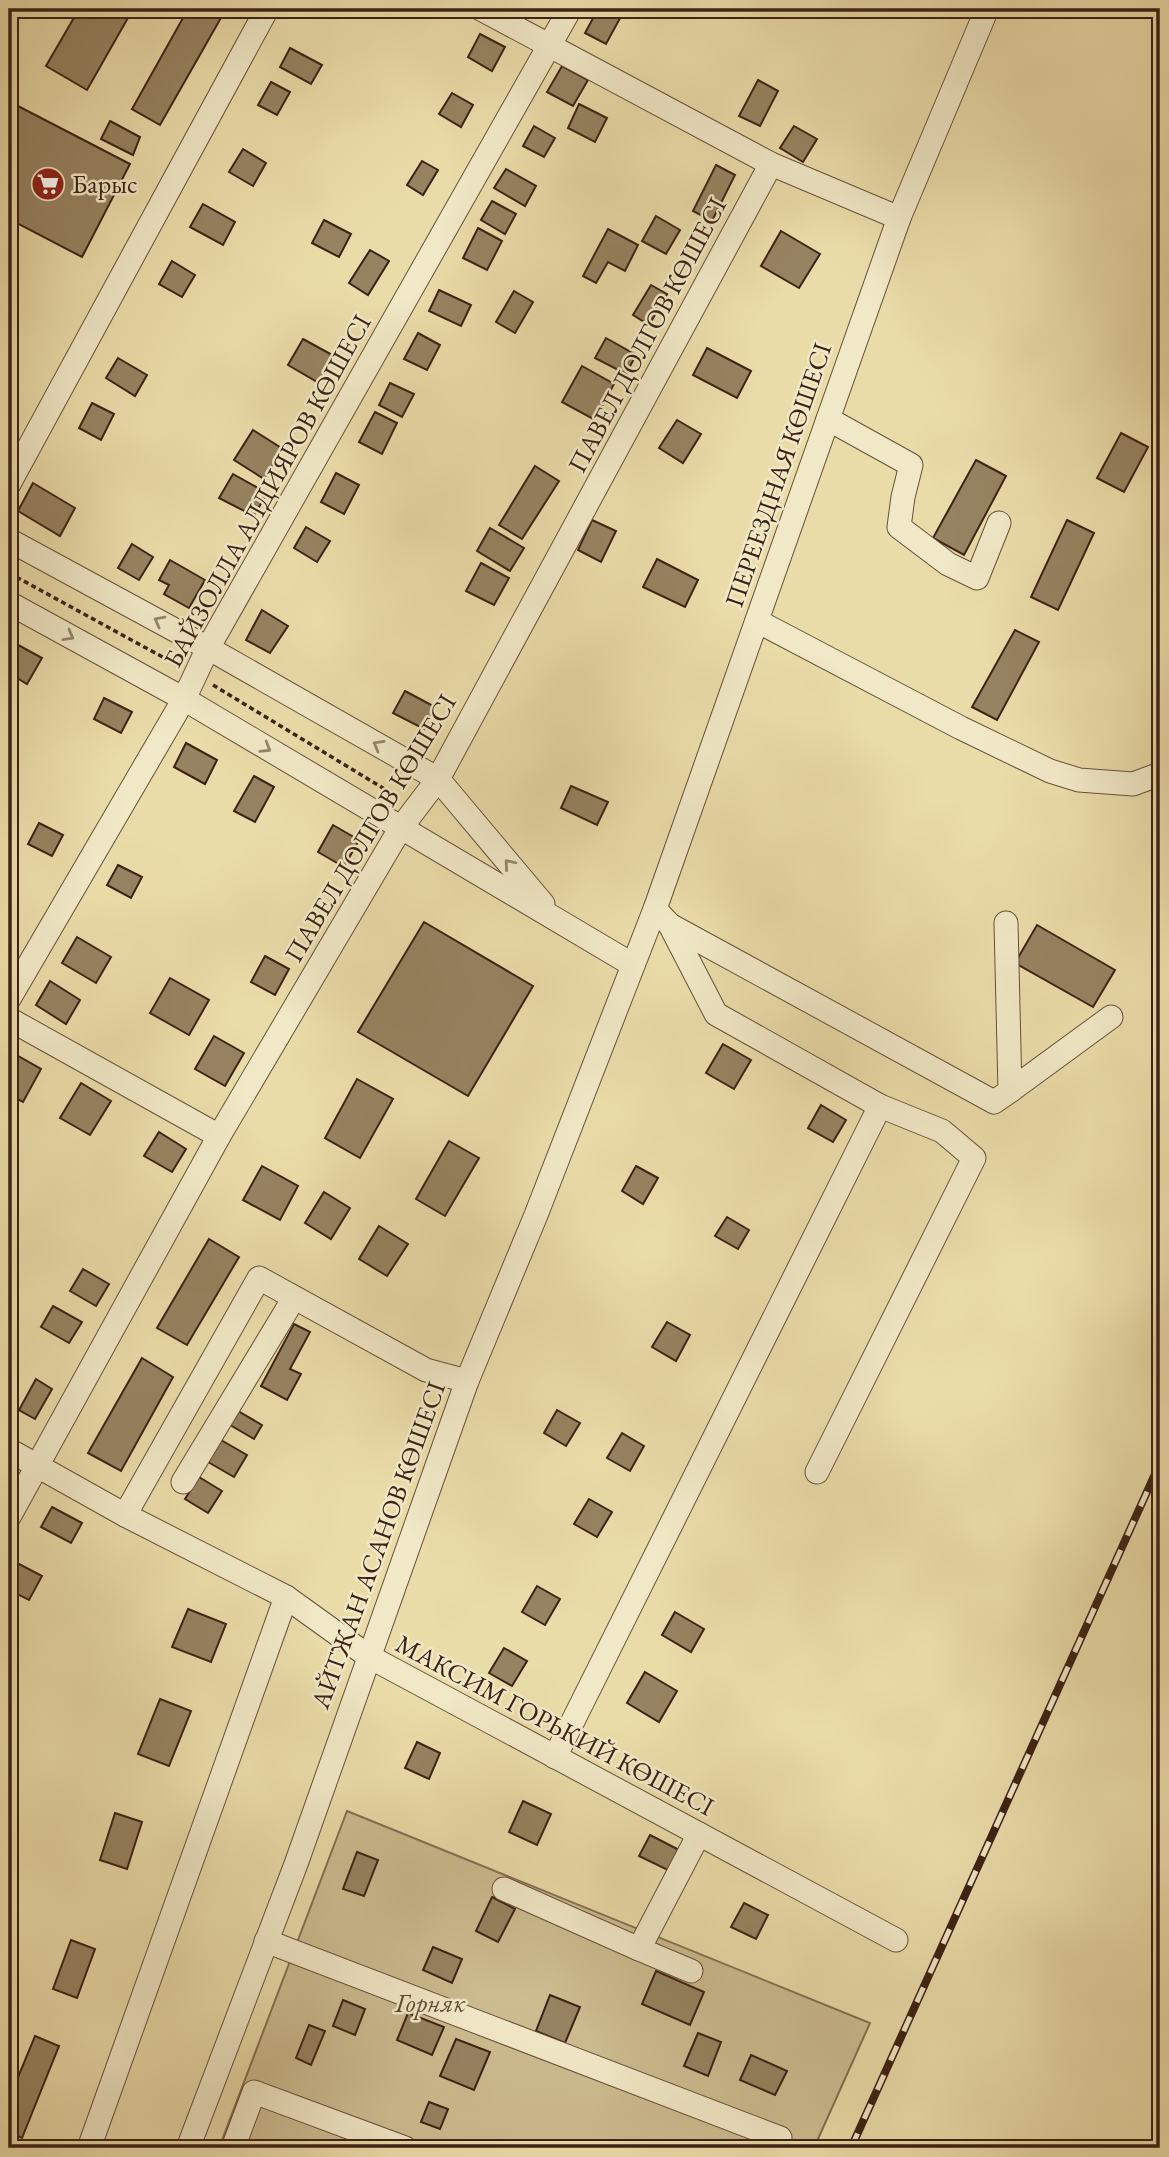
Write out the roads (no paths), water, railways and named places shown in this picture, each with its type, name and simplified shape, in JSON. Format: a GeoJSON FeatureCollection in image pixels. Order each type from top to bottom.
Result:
{"type":"FeatureCollection","features":[{"type":"Feature","properties":{"kind":"street"},"geometry":{"type":"LineString","coordinates":[[9,484],[267,9]]}},
{"type":"Feature","properties":{"kind":"street"},"geometry":{"type":"LineString","coordinates":[[481,9],[771,164],[899,218]]}},
{"type":"Feature","properties":{"kind":"street","name":"БАЙЗОЛЛА АЛДИЯРОВ КӨШЕСІ"},"geometry":{"type":"LineString","coordinates":[[9,999],[184,699],[208,648],[570,9]]}},
{"type":"Feature","properties":{"kind":"street","name":"ПЕРЕЕЗДНАЯ КӨШЕСІ"},"geometry":{"type":"LineString","coordinates":[[633,965],[662,917],[757,621],[899,218],[987,9]]}},
{"type":"Feature","properties":{"kind":"street","name":"ПАВЕЛ ДОЛГОВ КӨШЕСІ"},"geometry":{"type":"LineString","coordinates":[[9,1517],[219,1136],[400,828],[438,779],[771,164]]}},
{"type":"Feature","properties":{"kind":"street"},"geometry":{"type":"LineString","coordinates":[[828,419],[911,466],[899,527],[948,565],[977,578],[999,523]]}},
{"type":"Feature","properties":{"kind":"street"},"geometry":{"type":"LineString","coordinates":[[9,540],[208,648],[438,779],[553,916]]}},
{"type":"Feature","properties":{"kind":"street"},"geometry":{"type":"LineString","coordinates":[[9,603],[184,699],[633,965]]}},
{"type":"Feature","properties":{"kind":"street"},"geometry":{"type":"LineString","coordinates":[[757,621],[1050,771],[1079,780],[1133,784],[1160,774]]}},
{"type":"Feature","properties":{"kind":"street"},"geometry":{"type":"LineString","coordinates":[[662,917],[994,1102],[1111,1017]]}},
{"type":"Feature","properties":{"kind":"street"},"geometry":{"type":"LineString","coordinates":[[662,917],[716,1014],[880,1106],[942,1131],[974,1158],[817,1472]]}},
{"type":"Feature","properties":{"kind":"street"},"geometry":{"type":"LineString","coordinates":[[1006,923],[1010,1091]]}},
{"type":"Feature","properties":{"kind":"street","name":"АЙТЖАН АСАНОВ КӨШЕСІ"},"geometry":{"type":"LineString","coordinates":[[188,2148],[266,1941],[467,1381],[536,1216],[633,965]]}},
{"type":"Feature","properties":{"kind":"street"},"geometry":{"type":"LineString","coordinates":[[9,1019],[219,1136]]}},
{"type":"Feature","properties":{"kind":"street"},"geometry":{"type":"LineString","coordinates":[[555,1757],[880,1106]]}},
{"type":"Feature","properties":{"kind":"street"},"geometry":{"type":"LineString","coordinates":[[125,1514],[258,1278],[426,1370],[467,1381]]}},
{"type":"Feature","properties":{"kind":"street"},"geometry":{"type":"LineString","coordinates":[[183,1482],[294,1298]]}},
{"type":"Feature","properties":{"kind":"street","name":"МАКСИМ ГОРЬКИЙ КӨШЕСІ"},"geometry":{"type":"LineString","coordinates":[[9,1450],[125,1514],[286,1597],[368,1657],[896,1940]]}},
{"type":"Feature","properties":{"kind":"street"},"geometry":{"type":"LineString","coordinates":[[89,2148],[286,1597]]}},
{"type":"Feature","properties":{"kind":"street"},"geometry":{"type":"LineString","coordinates":[[639,1950],[699,1835]]}},
{"type":"Feature","properties":{"kind":"street"},"geometry":{"type":"LineString","coordinates":[[504,1889],[691,1971]]}},
{"type":"Feature","properties":{"kind":"street"},"geometry":{"type":"LineString","coordinates":[[266,1941],[780,2138]]}},
{"type":"Feature","properties":{"kind":"street"},"geometry":{"type":"LineString","coordinates":[[233,2148],[254,2092],[405,2148]]}},
{"type":"Feature","properties":{"kind":"railway"},"geometry":{"type":"LineString","coordinates":[[851,2148],[1160,1463]]}},
{"type":"Feature","properties":{"kind":"place","name":"Барыс"},"geometry":{"type":"Point","coordinates":[48,184]}},
{"type":"Feature","properties":{"kind":"park label","name":"Горняк"},"geometry":{"type":"Point","coordinates":[430,2003]}}]}
